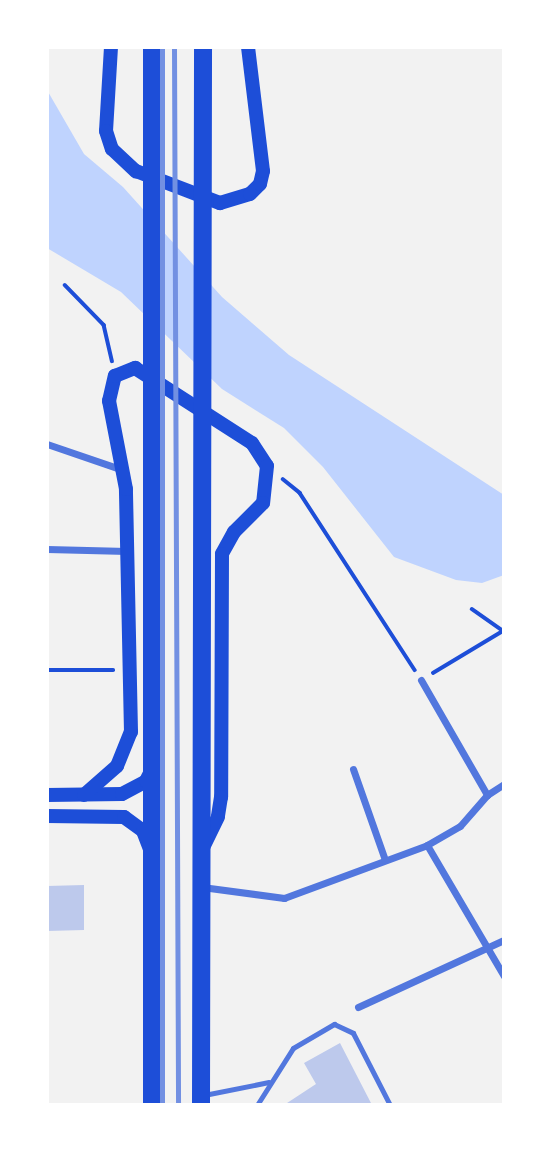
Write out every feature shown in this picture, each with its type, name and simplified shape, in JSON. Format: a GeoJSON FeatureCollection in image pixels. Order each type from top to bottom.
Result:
{"type":"FeatureCollection","features":[{"type":"Feature","properties":{"kind":"main road"},"geometry":{"type":"LineString","coordinates":[[111,47],[106,131],[112,149],[136,171],[220,203],[250,194],[260,184],[263,171],[248,47]]}},
{"type":"Feature","properties":{"kind":"main road"},"geometry":{"type":"LineString","coordinates":[[152,47],[152,1105]]}},
{"type":"Feature","properties":{"kind":"main road"},"geometry":{"type":"LineString","coordinates":[[201,1100],[202,47]]}},
{"type":"Feature","properties":{"kind":"main road"},"geometry":{"type":"LineString","coordinates":[[84,795],[117,766],[128,749],[127,551],[123,470],[109,401],[115,376],[124,369],[145,370],[252,443],[267,466],[263,503],[234,532],[222,554],[221,797],[218,817],[202,850]]}},
{"type":"Feature","properties":{"kind":"main road"},"geometry":{"type":"LineString","coordinates":[[47,795],[122,794],[146,780],[152,769]]}},
{"type":"Feature","properties":{"kind":"main road"},"geometry":{"type":"LineString","coordinates":[[47,816],[124,817],[143,831],[152,853]]}},
{"type":"Feature","properties":{"kind":"street"},"geometry":{"type":"LineString","coordinates":[[47,444],[123,470]]}},
{"type":"Feature","properties":{"kind":"street"},"geometry":{"type":"LineString","coordinates":[[47,550],[127,551]]}},
{"type":"Feature","properties":{"kind":"street"},"geometry":{"type":"LineString","coordinates":[[421,680],[487,795]]}},
{"type":"Feature","properties":{"kind":"street"},"geometry":{"type":"LineString","coordinates":[[354,769],[385,860]]}},
{"type":"Feature","properties":{"kind":"street"},"geometry":{"type":"LineString","coordinates":[[202,887],[284,898],[428,845],[460,826],[487,795],[504,784]]}},
{"type":"Feature","properties":{"kind":"street"},"geometry":{"type":"LineString","coordinates":[[428,845],[490,946],[504,976]]}},
{"type":"Feature","properties":{"kind":"street"},"geometry":{"type":"LineString","coordinates":[[358,1007],[504,940]]}},
{"type":"Feature","properties":{"kind":"lane"},"geometry":{"type":"LineString","coordinates":[[257,1105],[290,1051],[308,1036],[334,1024],[345,1026],[390,1105]]}},
{"type":"Feature","properties":{"kind":"lane"},"geometry":{"type":"LineString","coordinates":[[201,1100],[269,1082]]}},
{"type":"Feature","properties":{"kind":"path"},"geometry":{"type":"LineString","coordinates":[[65,285],[104,325],[115,376]]}},
{"type":"Feature","properties":{"kind":"path"},"geometry":{"type":"LineString","coordinates":[[267,466],[300,493],[421,680],[504,631],[472,609]]}},
{"type":"Feature","properties":{"kind":"path"},"geometry":{"type":"LineString","coordinates":[[47,670],[129,670]]}},
{"type":"Feature","properties":{"kind":"water"},"geometry":{"type":"Polygon","coordinates":[[[47,90],[84,154],[123,187],[222,297],[289,355],[504,495],[504,575],[482,583],[456,580],[394,557],[323,467],[284,428],[222,389],[121,292],[47,248],[47,90]]]}},
{"type":"Feature","properties":{"kind":"building"},"geometry":{"type":"Polygon","coordinates":[[[84,885],[84,930],[47,931],[47,886],[84,885]]]}},
{"type":"Feature","properties":{"kind":"building"},"geometry":{"type":"Polygon","coordinates":[[[340,1043],[372,1105],[284,1105],[316,1084],[304,1063],[340,1043]]]}},
{"type":"Feature","properties":{"kind":"railway"},"geometry":{"type":"LineString","coordinates":[[162,47],[162,1105]]}},
{"type":"Feature","properties":{"kind":"railway"},"geometry":{"type":"LineString","coordinates":[[174,47],[178,1105]]}}]}
